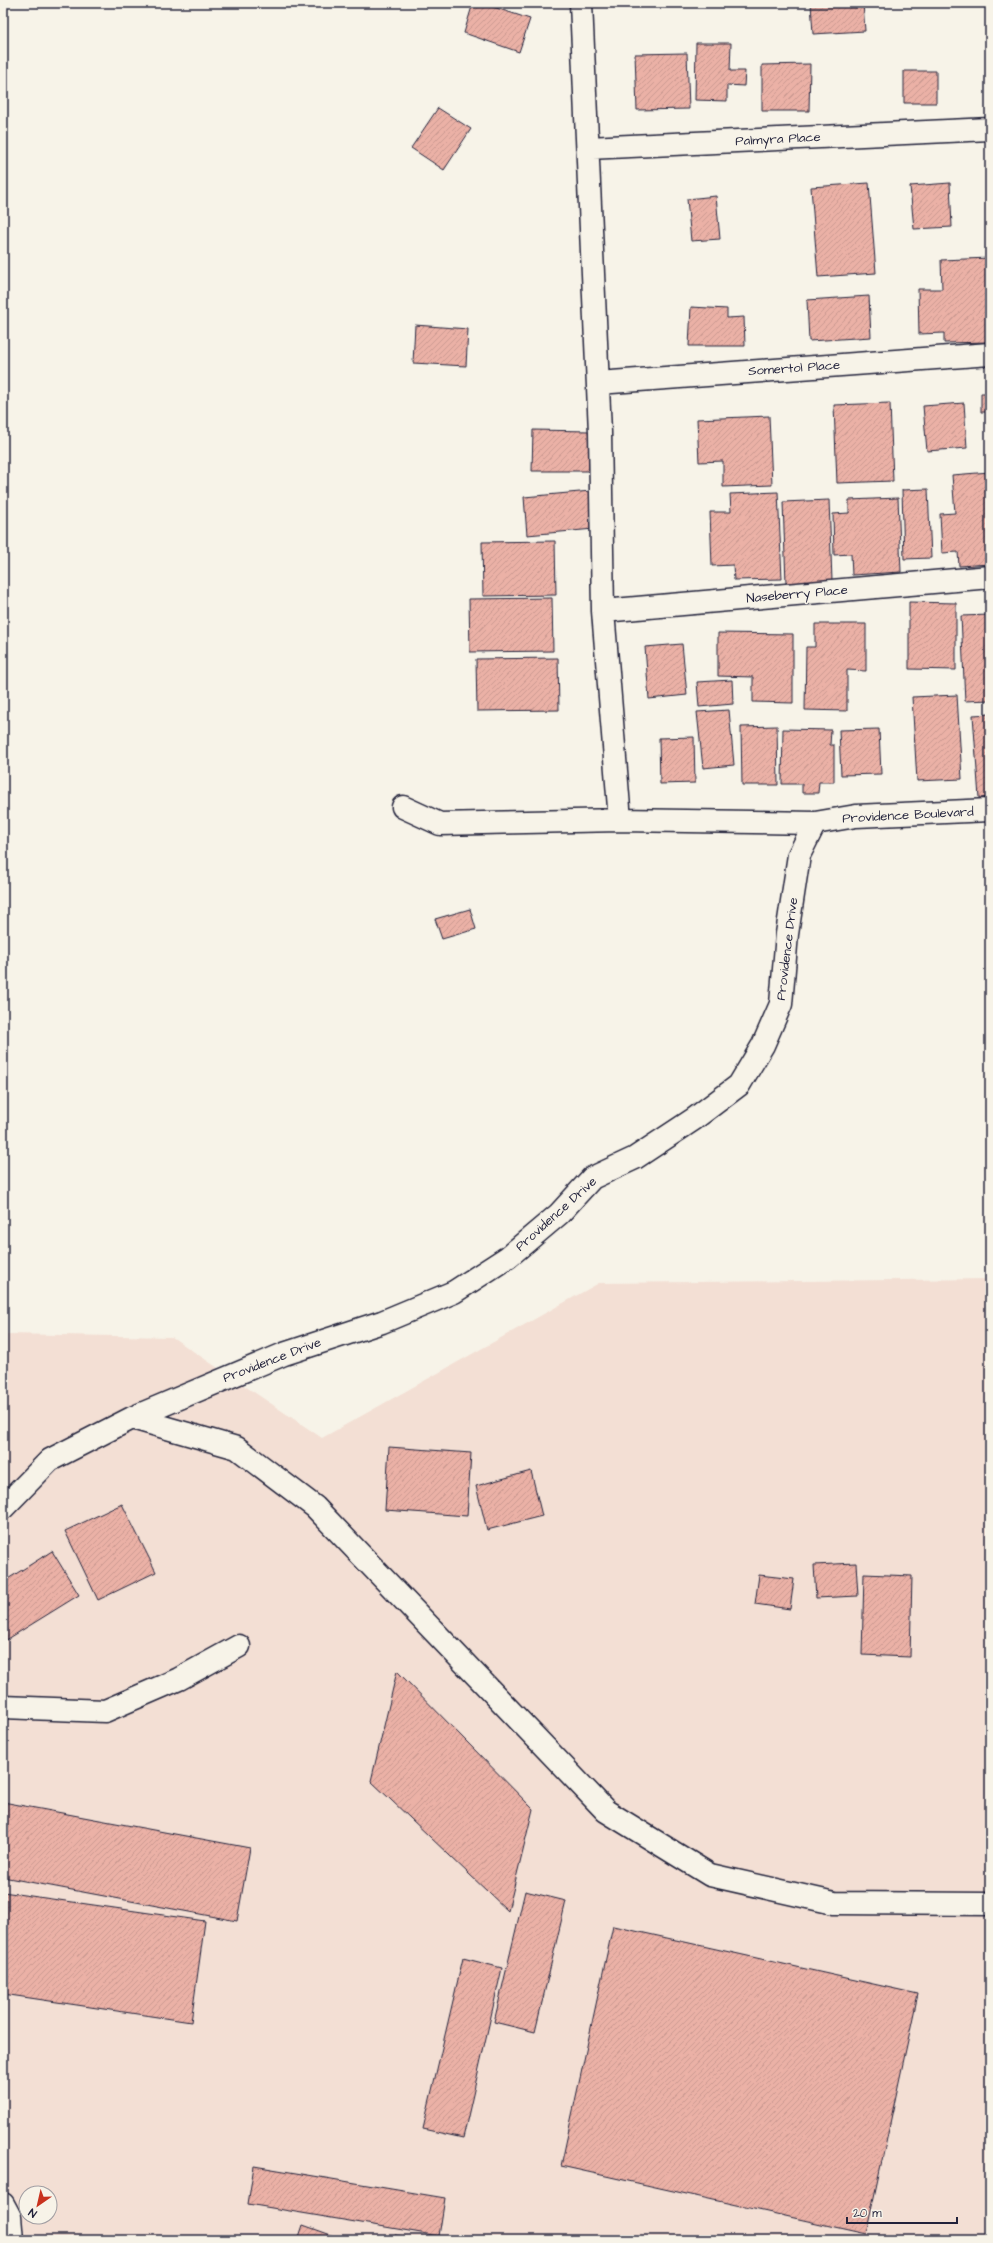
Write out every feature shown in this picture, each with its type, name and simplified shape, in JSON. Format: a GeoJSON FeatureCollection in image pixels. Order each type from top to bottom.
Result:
{"type":"FeatureCollection","features":[{"type":"Feature","properties":{"kind":"street"},"geometry":{"type":"LineString","coordinates":[[581,3],[598,383],[603,611],[620,820]]}},
{"type":"Feature","properties":{"kind":"street","name":"Palmyra Place"},"geometry":{"type":"LineString","coordinates":[[587,126],[588,148],[990,129]]}},
{"type":"Feature","properties":{"kind":"street","name":"Somertol Place"},"geometry":{"type":"LineString","coordinates":[[598,383],[990,354]]}},
{"type":"Feature","properties":{"kind":"street","name":"Naseberry Place"},"geometry":{"type":"LineString","coordinates":[[603,611],[990,577]]}},
{"type":"Feature","properties":{"kind":"street","name":"Providence Boulevard"},"geometry":{"type":"LineString","coordinates":[[403,807],[440,824],[620,820],[815,823],[856,816],[990,810]]}},
{"type":"Feature","properties":{"kind":"street","name":"Providence Drive"},"geometry":{"type":"LineString","coordinates":[[3,1508],[50,1460],[132,1418],[284,1354],[382,1322],[454,1292],[508,1256],[559,1214],[592,1178],[634,1158],[694,1119],[740,1085],[763,1045],[781,1004],[787,934],[800,855],[815,823]]}},
{"type":"Feature","properties":{"kind":"street"},"geometry":{"type":"LineString","coordinates":[[132,1418],[237,1448],[315,1507],[606,1811],[710,1875],[834,1903],[990,1904]]}},
{"type":"Feature","properties":{"kind":"street"},"geometry":{"type":"LineString","coordinates":[[3,1707],[105,1711],[180,1679],[239,1646]]}},
{"type":"Feature","properties":{"kind":"street"},"geometry":{"type":"LineString","coordinates":[[3,2204],[10,2217],[12,2240]]}},
{"type":"Feature","properties":{"kind":"shaded area"},"geometry":{"type":"Polygon","coordinates":[[[990,1279],[990,2240],[3,2240],[3,1334],[172,1337],[322,1438],[599,1283],[990,1279]]]}},
{"type":"Feature","properties":{"kind":"building"},"geometry":{"type":"Polygon","coordinates":[[[473,3],[481,3],[530,19],[519,52],[464,33],[473,3]]]}},
{"type":"Feature","properties":{"kind":"building"},"geometry":{"type":"Polygon","coordinates":[[[811,3],[863,3],[865,31],[813,34],[811,3]]]}},
{"type":"Feature","properties":{"kind":"building"},"geometry":{"type":"Polygon","coordinates":[[[696,43],[731,43],[730,71],[745,71],[744,86],[727,85],[727,101],[695,100],[696,43]]]}},
{"type":"Feature","properties":{"kind":"building"},"geometry":{"type":"Polygon","coordinates":[[[687,53],[689,109],[637,110],[635,54],[687,53]]]}},
{"type":"Feature","properties":{"kind":"building"},"geometry":{"type":"Polygon","coordinates":[[[810,64],[809,111],[762,111],[762,65],[810,64]]]}},
{"type":"Feature","properties":{"kind":"building"},"geometry":{"type":"Polygon","coordinates":[[[904,71],[936,71],[936,103],[904,103],[904,71]]]}},
{"type":"Feature","properties":{"kind":"building"},"geometry":{"type":"Polygon","coordinates":[[[438,108],[471,129],[444,170],[411,148],[438,108]]]}},
{"type":"Feature","properties":{"kind":"building"},"geometry":{"type":"Polygon","coordinates":[[[869,183],[876,273],[818,277],[811,187],[869,183]]]}},
{"type":"Feature","properties":{"kind":"building"},"geometry":{"type":"Polygon","coordinates":[[[950,183],[952,227],[914,229],[910,186],[950,183]]]}},
{"type":"Feature","properties":{"kind":"building"},"geometry":{"type":"Polygon","coordinates":[[[716,196],[720,239],[691,241],[687,199],[716,196]]]}},
{"type":"Feature","properties":{"kind":"building"},"geometry":{"type":"Polygon","coordinates":[[[989,258],[990,342],[944,343],[944,333],[919,334],[918,289],[942,289],[941,260],[989,258]]]}},
{"type":"Feature","properties":{"kind":"building"},"geometry":{"type":"Polygon","coordinates":[[[869,296],[871,337],[809,341],[807,300],[869,296]]]}},
{"type":"Feature","properties":{"kind":"building"},"geometry":{"type":"Polygon","coordinates":[[[691,307],[727,309],[727,318],[744,317],[745,346],[689,346],[691,307]]]}},
{"type":"Feature","properties":{"kind":"building"},"geometry":{"type":"Polygon","coordinates":[[[415,325],[468,329],[466,366],[413,363],[415,325]]]}},
{"type":"Feature","properties":{"kind":"building"},"geometry":{"type":"Polygon","coordinates":[[[981,393],[990,393],[990,412],[981,412],[981,393]]]}},
{"type":"Feature","properties":{"kind":"building"},"geometry":{"type":"Polygon","coordinates":[[[890,403],[893,481],[837,483],[834,405],[890,403]]]}},
{"type":"Feature","properties":{"kind":"building"},"geometry":{"type":"Polygon","coordinates":[[[964,403],[967,448],[927,451],[923,406],[964,403]]]}},
{"type":"Feature","properties":{"kind":"building"},"geometry":{"type":"Polygon","coordinates":[[[769,416],[772,485],[723,487],[723,461],[699,462],[697,419],[769,416]]]}},
{"type":"Feature","properties":{"kind":"building"},"geometry":{"type":"Polygon","coordinates":[[[533,430],[589,431],[589,471],[532,471],[533,430]]]}},
{"type":"Feature","properties":{"kind":"building"},"geometry":{"type":"Polygon","coordinates":[[[990,472],[990,564],[959,566],[958,552],[942,553],[940,514],[955,513],[952,475],[990,472]]]}},
{"type":"Feature","properties":{"kind":"building"},"geometry":{"type":"Polygon","coordinates":[[[928,489],[931,558],[904,559],[902,490],[928,489]]]}},
{"type":"Feature","properties":{"kind":"building"},"geometry":{"type":"Polygon","coordinates":[[[591,491],[594,529],[527,535],[524,497],[591,491]]]}},
{"type":"Feature","properties":{"kind":"building"},"geometry":{"type":"Polygon","coordinates":[[[778,492],[782,579],[734,580],[733,565],[712,566],[710,512],[731,512],[730,494],[778,492]]]}},
{"type":"Feature","properties":{"kind":"building"},"geometry":{"type":"Polygon","coordinates":[[[898,498],[901,572],[852,575],[851,554],[834,555],[833,514],[849,513],[849,500],[898,498]]]}},
{"type":"Feature","properties":{"kind":"building"},"geometry":{"type":"Polygon","coordinates":[[[829,500],[832,581],[786,583],[783,502],[829,500]]]}},
{"type":"Feature","properties":{"kind":"building"},"geometry":{"type":"Polygon","coordinates":[[[555,541],[556,595],[483,596],[482,542],[555,541]]]}},
{"type":"Feature","properties":{"kind":"building"},"geometry":{"type":"Polygon","coordinates":[[[552,598],[553,651],[470,652],[469,599],[552,598]]]}},
{"type":"Feature","properties":{"kind":"building"},"geometry":{"type":"Polygon","coordinates":[[[909,602],[956,603],[956,670],[909,669],[909,602]]]}},
{"type":"Feature","properties":{"kind":"building"},"geometry":{"type":"Polygon","coordinates":[[[990,615],[990,700],[965,701],[961,616],[990,615]]]}},
{"type":"Feature","properties":{"kind":"building"},"geometry":{"type":"Polygon","coordinates":[[[815,624],[866,624],[866,671],[847,670],[847,711],[805,710],[806,647],[815,647],[815,624]]]}},
{"type":"Feature","properties":{"kind":"building"},"geometry":{"type":"Polygon","coordinates":[[[718,633],[793,634],[793,703],[753,702],[753,677],[718,676],[718,633]]]}},
{"type":"Feature","properties":{"kind":"building"},"geometry":{"type":"Polygon","coordinates":[[[682,644],[687,695],[649,699],[645,647],[682,644]]]}},
{"type":"Feature","properties":{"kind":"building"},"geometry":{"type":"Polygon","coordinates":[[[558,658],[559,710],[477,711],[476,659],[558,658]]]}},
{"type":"Feature","properties":{"kind":"building"},"geometry":{"type":"Polygon","coordinates":[[[732,680],[733,704],[699,707],[697,682],[732,680]]]}},
{"type":"Feature","properties":{"kind":"building"},"geometry":{"type":"Polygon","coordinates":[[[957,695],[962,779],[917,781],[912,697],[957,695]]]}},
{"type":"Feature","properties":{"kind":"building"},"geometry":{"type":"Polygon","coordinates":[[[729,710],[734,765],[703,768],[697,712],[729,710]]]}},
{"type":"Feature","properties":{"kind":"building"},"geometry":{"type":"Polygon","coordinates":[[[990,714],[990,797],[979,798],[973,715],[990,714]]]}},
{"type":"Feature","properties":{"kind":"building"},"geometry":{"type":"Polygon","coordinates":[[[777,726],[778,785],[742,785],[741,727],[777,726]]]}},
{"type":"Feature","properties":{"kind":"building"},"geometry":{"type":"Polygon","coordinates":[[[783,729],[831,730],[830,745],[834,745],[834,782],[819,782],[818,793],[802,793],[802,784],[782,784],[783,729]]]}},
{"type":"Feature","properties":{"kind":"building"},"geometry":{"type":"Polygon","coordinates":[[[879,729],[881,774],[841,775],[839,730],[879,729]]]}},
{"type":"Feature","properties":{"kind":"building"},"geometry":{"type":"Polygon","coordinates":[[[694,737],[695,783],[660,784],[659,738],[694,737]]]}},
{"type":"Feature","properties":{"kind":"building"},"geometry":{"type":"Polygon","coordinates":[[[470,909],[476,929],[442,939],[435,919],[470,909]]]}},
{"type":"Feature","properties":{"kind":"building"},"geometry":{"type":"Polygon","coordinates":[[[389,1447],[471,1453],[467,1516],[385,1510],[389,1447]]]}},
{"type":"Feature","properties":{"kind":"building"},"geometry":{"type":"Polygon","coordinates":[[[531,1471],[542,1516],[487,1530],[476,1486],[531,1471]]]}},
{"type":"Feature","properties":{"kind":"building"},"geometry":{"type":"Polygon","coordinates":[[[122,1504],[156,1572],[98,1600],[65,1531],[122,1504]]]}},
{"type":"Feature","properties":{"kind":"building"},"geometry":{"type":"Polygon","coordinates":[[[52,1551],[79,1595],[3,1642],[3,1582],[52,1551]]]}},
{"type":"Feature","properties":{"kind":"building"},"geometry":{"type":"Polygon","coordinates":[[[856,1563],[858,1596],[816,1598],[814,1565],[856,1563]]]}},
{"type":"Feature","properties":{"kind":"building"},"geometry":{"type":"Polygon","coordinates":[[[864,1574],[912,1576],[910,1657],[862,1655],[864,1574]]]}},
{"type":"Feature","properties":{"kind":"building"},"geometry":{"type":"Polygon","coordinates":[[[759,1575],[794,1579],[790,1609],[755,1604],[759,1575]]]}},
{"type":"Feature","properties":{"kind":"building"},"geometry":{"type":"Polygon","coordinates":[[[397,1671],[533,1809],[508,1911],[371,1781],[397,1671]]]}},
{"type":"Feature","properties":{"kind":"building"},"geometry":{"type":"Polygon","coordinates":[[[3,1802],[250,1848],[237,1921],[3,1877],[3,1802]]]}},
{"type":"Feature","properties":{"kind":"building"},"geometry":{"type":"Polygon","coordinates":[[[525,1891],[566,1901],[535,2032],[494,2022],[525,1891]]]}},
{"type":"Feature","properties":{"kind":"building"},"geometry":{"type":"Polygon","coordinates":[[[3,1892],[205,1921],[191,2022],[3,1994],[3,1892]]]}},
{"type":"Feature","properties":{"kind":"building"},"geometry":{"type":"Polygon","coordinates":[[[613,1926],[918,1994],[866,2234],[561,2166],[613,1926]]]}},
{"type":"Feature","properties":{"kind":"building"},"geometry":{"type":"Polygon","coordinates":[[[463,1958],[502,1968],[463,2138],[423,2129],[463,1958]]]}},
{"type":"Feature","properties":{"kind":"building"},"geometry":{"type":"Polygon","coordinates":[[[254,2166],[445,2198],[439,2236],[248,2204],[254,2166]]]}},
{"type":"Feature","properties":{"kind":"building"},"geometry":{"type":"Polygon","coordinates":[[[303,2225],[345,2240],[298,2240],[303,2225]]]}},
{"type":"Feature","properties":{"kind":"building"},"geometry":{"type":"Polygon","coordinates":[[[395,2235],[419,2240],[394,2240],[395,2235]]]}}]}
